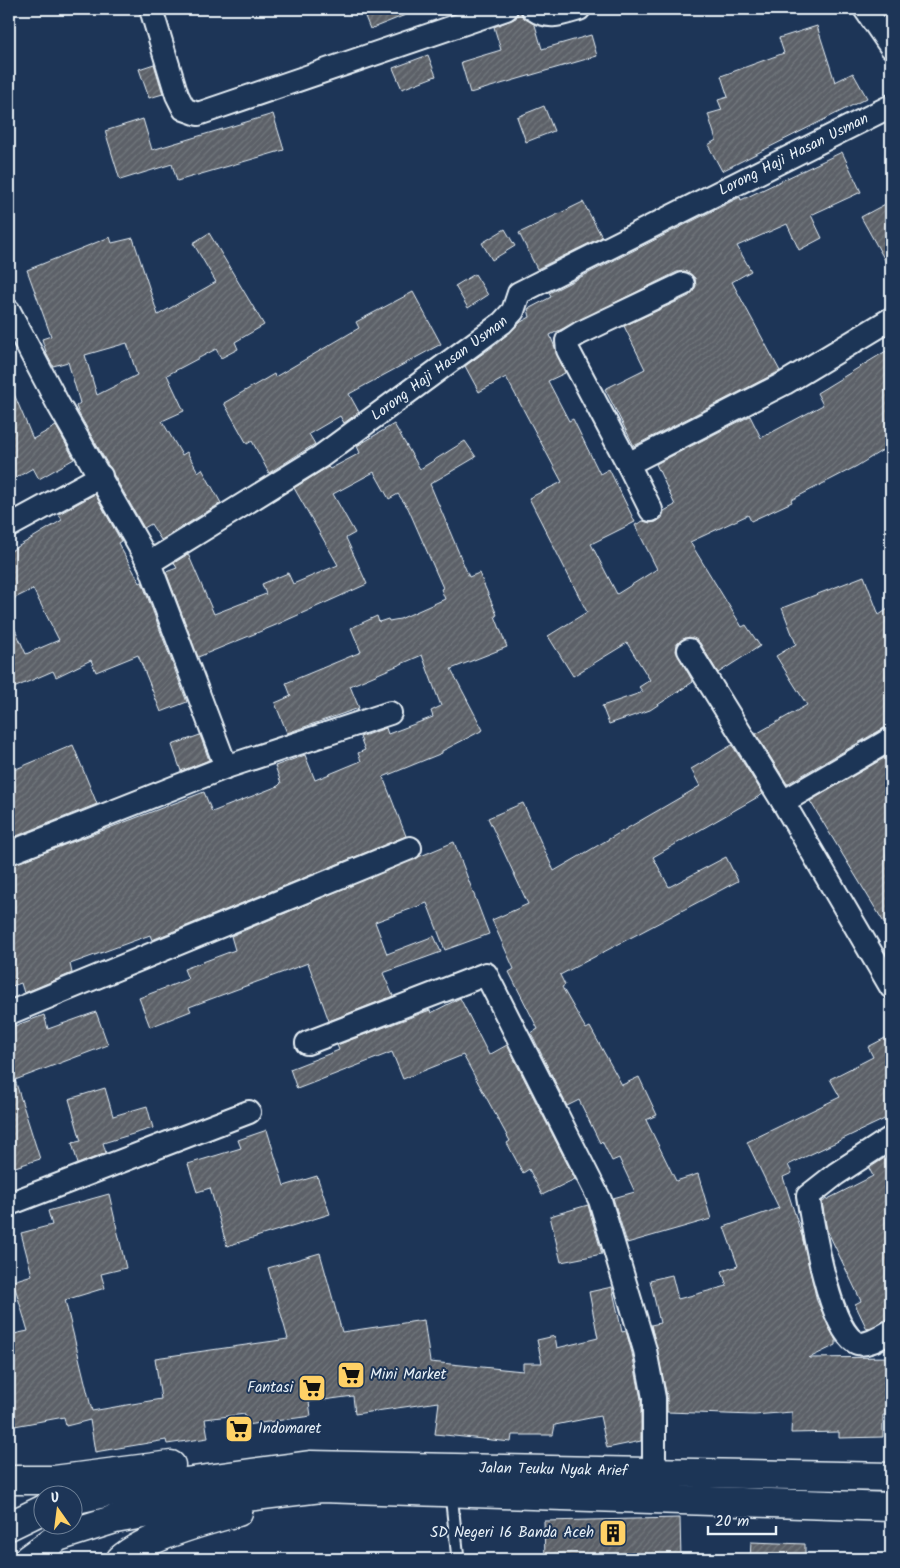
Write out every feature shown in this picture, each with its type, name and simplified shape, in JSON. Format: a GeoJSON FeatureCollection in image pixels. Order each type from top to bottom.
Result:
{"type":"FeatureCollection","features":[{"type":"Feature","properties":{"kind":"main road"},"geometry":{"type":"LineString","coordinates":[[9,1480],[54,1480],[128,1470],[226,1462],[316,1476]]}},
{"type":"Feature","properties":{"kind":"main road","name":"Jalan Teuku Nyak Arief"},"geometry":{"type":"LineString","coordinates":[[316,1476],[654,1472],[891,1477]]}},
{"type":"Feature","properties":{"kind":"main road","name":"Jalan Teuku Nyak Arief"},"geometry":{"type":"LineString","coordinates":[[316,1476],[394,1489],[451,1494],[891,1507]]}},
{"type":"Feature","properties":{"kind":"main road"},"geometry":{"type":"LineString","coordinates":[[82,1499],[219,1488],[316,1476]]}},
{"type":"Feature","properties":{"kind":"main road"},"geometry":{"type":"LineString","coordinates":[[121,1559],[132,1549],[219,1517],[316,1476]]}},
{"type":"Feature","properties":{"kind":"main road"},"geometry":{"type":"LineString","coordinates":[[28,1559],[58,1537],[80,1528],[219,1488]]}},
{"type":"Feature","properties":{"kind":"main road"},"geometry":{"type":"LineString","coordinates":[[9,1526],[32,1515]]}},
{"type":"Feature","properties":{"kind":"street"},"geometry":{"type":"LineString","coordinates":[[151,9],[177,96],[184,109],[198,114],[506,9]]}},
{"type":"Feature","properties":{"kind":"street"},"geometry":{"type":"LineString","coordinates":[[533,9],[540,14],[553,17],[580,9]]}},
{"type":"Feature","properties":{"kind":"street"},"geometry":{"type":"LineString","coordinates":[[865,9],[891,47]]}},
{"type":"Feature","properties":{"kind":"street","name":"Lorong Haji Hasan Usman"},"geometry":{"type":"LineString","coordinates":[[150,563],[320,457],[502,323],[513,311],[519,293],[891,105]]}},
{"type":"Feature","properties":{"kind":"street"},"geometry":{"type":"LineString","coordinates":[[651,510],[568,350],[567,341],[580,332],[683,284]]}},
{"type":"Feature","properties":{"kind":"street"},"geometry":{"type":"LineString","coordinates":[[9,311],[58,404],[150,563],[226,767]]}},
{"type":"Feature","properties":{"kind":"street"},"geometry":{"type":"LineString","coordinates":[[628,464],[785,383],[891,319]]}},
{"type":"Feature","properties":{"kind":"street"},"geometry":{"type":"LineString","coordinates":[[9,526],[100,476]]}},
{"type":"Feature","properties":{"kind":"street"},"geometry":{"type":"LineString","coordinates":[[689,650],[783,802],[891,987]]}},
{"type":"Feature","properties":{"kind":"street"},"geometry":{"type":"LineString","coordinates":[[9,853],[226,767],[390,713]]}},
{"type":"Feature","properties":{"kind":"street"},"geometry":{"type":"LineString","coordinates":[[783,802],[891,740]]}},
{"type":"Feature","properties":{"kind":"street"},"geometry":{"type":"LineString","coordinates":[[9,1013],[410,848]]}},
{"type":"Feature","properties":{"kind":"street"},"geometry":{"type":"LineString","coordinates":[[307,1043],[486,974],[600,1200],[645,1350],[654,1398],[654,1472]]}},
{"type":"Feature","properties":{"kind":"street"},"geometry":{"type":"LineString","coordinates":[[9,1204],[249,1112]]}},
{"type":"Feature","properties":{"kind":"street"},"geometry":{"type":"LineString","coordinates":[[891,1138],[836,1174],[808,1196],[818,1252],[839,1322],[855,1342],[891,1348]]}},
{"type":"Feature","properties":{"kind":"street"},"geometry":{"type":"LineString","coordinates":[[864,1344],[891,1331]]}},
{"type":"Feature","properties":{"kind":"lane"},"geometry":{"type":"LineString","coordinates":[[451,1494],[458,1559]]}},
{"type":"Feature","properties":{"kind":"building"},"geometry":{"type":"Polygon","coordinates":[[[362,9],[418,9],[418,10],[370,29],[362,9]]]}},
{"type":"Feature","properties":{"kind":"building"},"geometry":{"type":"Polygon","coordinates":[[[519,9],[522,16],[535,25],[542,49],[591,35],[597,56],[470,93],[461,62],[501,50],[494,27],[516,18],[519,9]]]}},
{"type":"Feature","properties":{"kind":"building"},"geometry":{"type":"Polygon","coordinates":[[[817,26],[835,82],[853,73],[867,98],[722,171],[708,145],[716,140],[708,114],[722,110],[718,100],[728,97],[721,76],[784,53],[779,38],[817,26]]]}},
{"type":"Feature","properties":{"kind":"building"},"geometry":{"type":"Polygon","coordinates":[[[428,55],[436,76],[402,89],[393,68],[428,55]]]}},
{"type":"Feature","properties":{"kind":"building"},"geometry":{"type":"Polygon","coordinates":[[[154,64],[163,94],[149,98],[139,69],[154,64]]]}},
{"type":"Feature","properties":{"kind":"building"},"geometry":{"type":"Polygon","coordinates":[[[544,106],[554,131],[526,142],[517,117],[544,106]]]}},
{"type":"Feature","properties":{"kind":"building"},"geometry":{"type":"Polygon","coordinates":[[[273,114],[284,150],[177,181],[172,164],[120,180],[105,131],[143,119],[152,150],[273,114]]]}},
{"type":"Feature","properties":{"kind":"building"},"geometry":{"type":"Polygon","coordinates":[[[842,152],[861,192],[811,215],[822,238],[799,250],[787,224],[737,246],[751,271],[732,282],[780,371],[634,446],[605,389],[645,369],[624,326],[689,296],[696,286],[695,278],[685,271],[677,272],[550,335],[565,373],[548,381],[569,421],[573,419],[600,474],[609,469],[635,522],[591,544],[617,594],[657,569],[635,525],[643,521],[656,522],[662,518],[664,511],[675,505],[656,464],[750,416],[761,438],[823,405],[817,393],[891,348],[891,445],[857,466],[791,500],[792,502],[751,521],[748,515],[690,542],[742,627],[746,625],[760,646],[718,673],[700,643],[689,637],[683,639],[677,644],[676,651],[693,682],[650,710],[609,724],[602,706],[643,692],[639,687],[650,680],[627,643],[573,676],[548,636],[587,612],[529,498],[562,482],[506,377],[479,392],[465,366],[530,317],[528,309],[551,297],[549,293],[740,197],[741,200],[842,152]]]}},
{"type":"Feature","properties":{"kind":"building"},"geometry":{"type":"Polygon","coordinates":[[[891,201],[891,271],[861,217],[891,201]]]}},
{"type":"Feature","properties":{"kind":"building"},"geometry":{"type":"Polygon","coordinates":[[[583,202],[602,237],[537,269],[519,233],[583,202]]]}},
{"type":"Feature","properties":{"kind":"building"},"geometry":{"type":"Polygon","coordinates":[[[505,229],[515,246],[492,260],[482,243],[505,229]]]}},
{"type":"Feature","properties":{"kind":"building"},"geometry":{"type":"Polygon","coordinates":[[[209,233],[264,325],[235,342],[238,349],[221,358],[216,349],[167,375],[184,411],[162,421],[182,455],[187,452],[198,472],[202,469],[221,503],[161,540],[151,524],[144,528],[79,414],[76,406],[80,403],[68,362],[53,366],[47,355],[42,339],[51,336],[27,270],[110,237],[112,243],[133,238],[158,315],[216,282],[193,243],[209,233]],[[127,343],[85,355],[97,395],[137,375],[127,343]]]}},
{"type":"Feature","properties":{"kind":"building"},"geometry":{"type":"Polygon","coordinates":[[[475,274],[488,295],[468,308],[455,286],[475,274]]]}},
{"type":"Feature","properties":{"kind":"building"},"geometry":{"type":"Polygon","coordinates":[[[413,292],[441,344],[349,394],[359,412],[344,423],[340,416],[309,434],[315,444],[269,473],[252,441],[247,444],[224,403],[274,374],[275,377],[359,328],[356,322],[413,292]]]}},
{"type":"Feature","properties":{"kind":"building"},"geometry":{"type":"Polygon","coordinates":[[[9,382],[33,439],[56,426],[74,459],[39,479],[33,468],[9,482],[9,382]]]}},
{"type":"Feature","properties":{"kind":"building"},"geometry":{"type":"Polygon","coordinates":[[[394,424],[420,469],[465,441],[476,457],[430,484],[469,577],[479,573],[497,615],[495,616],[507,647],[451,669],[483,730],[442,751],[442,753],[383,777],[406,836],[152,940],[150,935],[70,964],[72,973],[24,993],[21,983],[9,987],[9,866],[204,792],[212,812],[278,786],[281,783],[275,766],[305,755],[315,780],[361,761],[358,753],[365,750],[360,737],[386,728],[388,734],[433,717],[431,711],[441,706],[422,655],[350,686],[359,708],[287,733],[275,703],[291,696],[286,683],[361,652],[351,628],[377,616],[379,622],[388,619],[389,621],[400,619],[445,599],[441,589],[443,588],[408,508],[398,494],[389,499],[374,472],[333,494],[355,533],[346,538],[367,584],[276,625],[198,657],[166,572],[177,568],[174,563],[188,554],[214,614],[266,594],[262,584],[288,573],[293,584],[338,565],[294,488],[328,467],[330,469],[360,453],[357,446],[394,424]]]}},
{"type":"Feature","properties":{"kind":"building"},"geometry":{"type":"Polygon","coordinates":[[[95,494],[121,541],[118,543],[140,583],[142,582],[187,702],[161,712],[138,655],[96,672],[91,660],[56,677],[53,671],[9,690],[9,616],[26,654],[59,640],[33,589],[9,601],[9,552],[62,520],[59,514],[95,494]]]}},
{"type":"Feature","properties":{"kind":"building"},"geometry":{"type":"Polygon","coordinates":[[[864,576],[879,615],[891,607],[891,726],[884,728],[787,784],[756,734],[807,705],[776,656],[796,644],[782,608],[864,576]]]}},
{"type":"Feature","properties":{"kind":"building"},"geometry":{"type":"Polygon","coordinates":[[[200,735],[209,760],[181,771],[172,745],[200,735]]]}},
{"type":"Feature","properties":{"kind":"building"},"geometry":{"type":"Polygon","coordinates":[[[73,745],[97,804],[9,839],[9,772],[73,745]]]}},
{"type":"Feature","properties":{"kind":"building"},"geometry":{"type":"Polygon","coordinates":[[[732,745],[763,794],[653,857],[669,887],[726,857],[738,881],[560,975],[565,985],[562,987],[586,1029],[590,1027],[622,1085],[639,1077],[657,1115],[646,1120],[676,1181],[698,1174],[711,1219],[627,1243],[613,1198],[635,1192],[619,1158],[612,1161],[602,1141],[600,1143],[579,1100],[567,1106],[531,1033],[538,1029],[509,972],[514,969],[492,920],[528,904],[488,818],[523,803],[554,871],[700,786],[691,769],[732,745]]]}},
{"type":"Feature","properties":{"kind":"building"},"geometry":{"type":"Polygon","coordinates":[[[891,754],[891,934],[810,801],[891,754]]]}},
{"type":"Feature","properties":{"kind":"building"},"geometry":{"type":"Polygon","coordinates":[[[454,842],[489,934],[445,950],[427,903],[375,922],[387,954],[434,936],[441,952],[383,973],[393,996],[329,1021],[308,963],[189,1007],[191,1011],[150,1027],[139,998],[188,979],[184,969],[235,950],[231,936],[454,842]]]}},
{"type":"Feature","properties":{"kind":"building"},"geometry":{"type":"Polygon","coordinates":[[[460,998],[489,1055],[507,1045],[575,1179],[542,1195],[529,1169],[523,1173],[507,1143],[510,1141],[463,1055],[403,1079],[392,1052],[297,1089],[290,1069],[339,1050],[337,1045],[430,1010],[431,1013],[460,998]]]}},
{"type":"Feature","properties":{"kind":"building"},"geometry":{"type":"Polygon","coordinates":[[[96,1012],[108,1045],[15,1080],[40,1159],[9,1169],[9,1028],[44,1015],[48,1029],[96,1012]]]}},
{"type":"Feature","properties":{"kind":"building"},"geometry":{"type":"Polygon","coordinates":[[[891,1035],[891,1116],[788,1165],[792,1173],[783,1177],[802,1236],[817,1301],[836,1341],[836,1345],[809,1358],[891,1357],[891,1415],[883,1415],[883,1437],[839,1438],[839,1432],[791,1433],[792,1412],[754,1415],[667,1412],[667,1396],[651,1325],[660,1323],[650,1280],[672,1275],[678,1299],[727,1286],[722,1271],[738,1266],[724,1227],[779,1208],[747,1142],[840,1097],[830,1079],[873,1057],[868,1047],[891,1035]]]}},
{"type":"Feature","properties":{"kind":"building"},"geometry":{"type":"Polygon","coordinates":[[[105,1088],[113,1116],[147,1106],[153,1128],[103,1143],[106,1153],[78,1164],[72,1143],[81,1141],[69,1099],[105,1088]]]}},
{"type":"Feature","properties":{"kind":"building"},"geometry":{"type":"Polygon","coordinates":[[[267,1130],[284,1186],[317,1176],[330,1214],[227,1246],[210,1188],[197,1192],[188,1164],[241,1148],[238,1140],[267,1130]]]}},
{"type":"Feature","properties":{"kind":"building"},"geometry":{"type":"Polygon","coordinates":[[[891,1154],[891,1318],[867,1329],[855,1304],[861,1301],[827,1230],[822,1202],[873,1176],[869,1168],[891,1154]]]}},
{"type":"Feature","properties":{"kind":"building"},"geometry":{"type":"Polygon","coordinates":[[[109,1194],[126,1268],[101,1274],[105,1288],[65,1300],[92,1411],[161,1399],[155,1358],[288,1339],[268,1268],[320,1253],[342,1332],[424,1320],[430,1362],[523,1371],[523,1363],[542,1363],[537,1340],[555,1336],[557,1348],[598,1338],[589,1292],[612,1287],[622,1332],[626,1331],[632,1353],[641,1399],[641,1441],[607,1448],[600,1416],[555,1425],[553,1435],[512,1435],[511,1442],[435,1434],[439,1402],[355,1414],[353,1396],[309,1402],[311,1416],[246,1425],[245,1414],[205,1419],[208,1438],[167,1444],[166,1440],[95,1452],[90,1420],[66,1426],[64,1417],[9,1427],[9,1335],[28,1331],[13,1281],[32,1275],[21,1233],[52,1225],[48,1211],[109,1194]]]}},
{"type":"Feature","properties":{"kind":"building"},"geometry":{"type":"Polygon","coordinates":[[[588,1205],[602,1254],[561,1262],[550,1216],[588,1205]]]}},
{"type":"Feature","properties":{"kind":"building","name":"SD Negeri 16 Banda Aceh"},"geometry":{"type":"Polygon","coordinates":[[[680,1518],[681,1559],[545,1559],[544,1521],[680,1518]]]}},
{"type":"Feature","properties":{"kind":"building"},"geometry":{"type":"Polygon","coordinates":[[[751,1542],[805,1544],[805,1559],[750,1559],[751,1542]]]}},
{"type":"Feature","properties":{"kind":"place","name":"Mini Market"},"geometry":{"type":"Point","coordinates":[351,1375]}},
{"type":"Feature","properties":{"kind":"place","name":"Fantasi"},"geometry":{"type":"Point","coordinates":[312,1388]}},
{"type":"Feature","properties":{"kind":"place","name":"Indomaret"},"geometry":{"type":"Point","coordinates":[239,1429]}},
{"type":"Feature","properties":{"kind":"place","name":"SD Negeri 16 Banda Aceh"},"geometry":{"type":"Point","coordinates":[613,1533]}}]}
